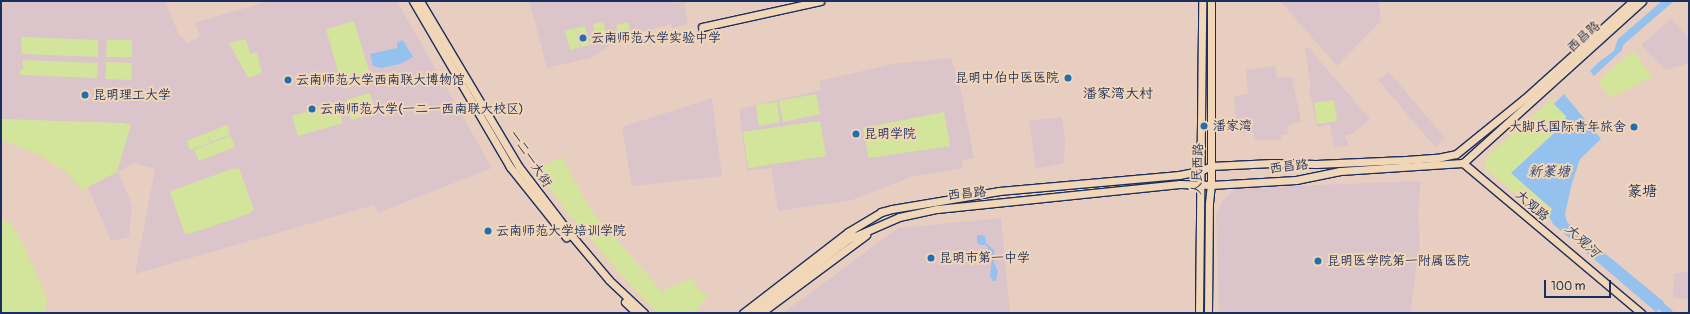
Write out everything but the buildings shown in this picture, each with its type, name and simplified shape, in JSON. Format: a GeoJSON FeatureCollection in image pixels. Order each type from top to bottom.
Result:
{"type":"FeatureCollection","features":[{"type":"Feature","properties":{"kind":"main road","name":"一二一大街"},"geometry":{"type":"LineString","coordinates":[[413,1],[513,171],[573,245],[636,313]]}},
{"type":"Feature","properties":{"kind":"main road","name":"一二一大街"},"geometry":{"type":"LineString","coordinates":[[420,1],[519,167],[572,236],[610,280],[644,313]]}},
{"type":"Feature","properties":{"kind":"main road"},"geometry":{"type":"LineString","coordinates":[[702,26],[820,1]]}},
{"type":"Feature","properties":{"kind":"main road","name":"人民西路"},"geometry":{"type":"LineString","coordinates":[[1199,313],[1202,1]]}},
{"type":"Feature","properties":{"kind":"main road","name":"人民西路"},"geometry":{"type":"LineString","coordinates":[[1208,313],[1209,203],[1211,185],[1211,1]]}},
{"type":"Feature","properties":{"kind":"main road","name":"西昌路"},"geometry":{"type":"LineString","coordinates":[[747,312],[848,232],[875,216],[904,206],[999,191],[1180,175],[1200,171],[1211,166],[1272,163],[1316,164],[1383,161],[1437,158],[1456,154],[1524,99],[1634,1]]}},
{"type":"Feature","properties":{"kind":"main road","name":"西昌路"},"geometry":{"type":"LineString","coordinates":[[851,238],[899,217],[937,210],[1180,184],[1211,185],[1296,180],[1340,171],[1463,163],[1642,1]]}},
{"type":"Feature","properties":{"kind":"main road","name":"大观路"},"geometry":{"type":"LineString","coordinates":[[1463,163],[1641,313]]}},
{"type":"Feature","properties":{"kind":"main road","name":"西昌路"},"geometry":{"type":"LineString","coordinates":[[747,312],[851,238],[875,216]]}},
{"type":"Feature","properties":{"kind":"main road","name":"西昌路"},"geometry":{"type":"LineString","coordinates":[[761,313],[879,225]]}},
{"type":"Feature","properties":{"kind":"shaded area","name":"云南师范大学(一二一西南联大校区)"},"geometry":{"type":"Polygon","coordinates":[[[1,1],[165,1],[179,35],[188,43],[200,36],[195,23],[268,1],[397,1],[492,168],[378,213],[374,205],[135,274],[155,169],[134,163],[118,172],[132,205],[129,237],[111,241],[88,187],[82,190],[67,173],[39,155],[1,140],[1,1]]]}},
{"type":"Feature","properties":{"kind":"shaded area","name":"云南师范大学实验中学"},"geometry":{"type":"Polygon","coordinates":[[[529,1],[675,1],[675,4],[684,2],[688,24],[672,28],[671,24],[644,31],[611,45],[591,58],[547,68],[529,1]]]}},
{"type":"Feature","properties":{"kind":"shaded area"},"geometry":{"type":"Polygon","coordinates":[[[1280,1],[1379,1],[1381,21],[1337,66],[1280,1]]]}},
{"type":"Feature","properties":{"kind":"shaded area"},"geometry":{"type":"Polygon","coordinates":[[[1671,19],[1689,38],[1689,63],[1666,70],[1641,45],[1671,19]]]}},
{"type":"Feature","properties":{"kind":"shaded area"},"geometry":{"type":"Polygon","coordinates":[[[1308,47],[1370,119],[1352,134],[1345,136],[1349,145],[1334,147],[1330,125],[1317,127],[1309,88],[1311,87],[1305,48],[1308,47]]]}},
{"type":"Feature","properties":{"kind":"shaded area","name":"昆明学院"},"geometry":{"type":"Polygon","coordinates":[[[951,58],[960,87],[974,158],[962,160],[963,168],[911,177],[852,200],[778,211],[771,168],[747,171],[739,109],[821,90],[819,81],[893,64],[951,58]]]}},
{"type":"Feature","properties":{"kind":"shaded area"},"geometry":{"type":"Polygon","coordinates":[[[1275,66],[1277,78],[1292,77],[1301,122],[1287,126],[1288,134],[1281,135],[1281,140],[1255,140],[1254,133],[1240,133],[1236,117],[1234,96],[1248,94],[1246,70],[1275,66]]]}},
{"type":"Feature","properties":{"kind":"shaded area"},"geometry":{"type":"Polygon","coordinates":[[[1389,72],[1445,138],[1435,147],[1378,80],[1389,72]]]}},
{"type":"Feature","properties":{"kind":"shaded area"},"geometry":{"type":"Polygon","coordinates":[[[712,98],[722,176],[632,186],[622,127],[712,98]]]}},
{"type":"Feature","properties":{"kind":"shaded area"},"geometry":{"type":"Polygon","coordinates":[[[1062,117],[1065,142],[1064,163],[1036,169],[1029,121],[1062,117]]]}},
{"type":"Feature","properties":{"kind":"shaded area","name":"昆明医学院第一附属医院"},"geometry":{"type":"Polygon","coordinates":[[[1421,181],[1418,211],[1420,242],[1410,313],[1219,313],[1216,215],[1223,200],[1236,188],[1421,181]]]}},
{"type":"Feature","properties":{"kind":"shaded area","name":"昆明市第一中学"},"geometry":{"type":"Polygon","coordinates":[[[1001,218],[1010,313],[783,313],[898,228],[1001,218]]]}},
{"type":"Feature","properties":{"kind":"shaded area"},"geometry":{"type":"Polygon","coordinates":[[[1689,271],[1689,299],[1673,298],[1674,274],[1689,271]]]}},
{"type":"Feature","properties":{"kind":"green space"},"geometry":{"type":"Polygon","coordinates":[[[354,21],[372,81],[343,89],[326,29],[354,21]]]}},
{"type":"Feature","properties":{"kind":"green space"},"geometry":{"type":"Polygon","coordinates":[[[603,22],[608,41],[598,43],[593,24],[603,22]]]}},
{"type":"Feature","properties":{"kind":"green space"},"geometry":{"type":"Polygon","coordinates":[[[628,22],[631,34],[619,37],[616,25],[628,22]]]}},
{"type":"Feature","properties":{"kind":"green space"},"geometry":{"type":"Polygon","coordinates":[[[585,26],[590,45],[581,47],[576,28],[585,26]]]}},
{"type":"Feature","properties":{"kind":"green space"},"geometry":{"type":"Polygon","coordinates":[[[575,28],[580,47],[570,50],[565,31],[575,28]]]}},
{"type":"Feature","properties":{"kind":"green space"},"geometry":{"type":"Polygon","coordinates":[[[21,37],[98,40],[98,57],[22,54],[21,37]]]}},
{"type":"Feature","properties":{"kind":"green space"},"geometry":{"type":"Polygon","coordinates":[[[246,39],[250,54],[257,52],[262,73],[248,78],[229,43],[246,39]]]}},
{"type":"Feature","properties":{"kind":"green space"},"geometry":{"type":"Polygon","coordinates":[[[107,40],[132,40],[132,57],[106,57],[107,40]]]}},
{"type":"Feature","properties":{"kind":"green space"},"geometry":{"type":"Polygon","coordinates":[[[1633,51],[1652,77],[1611,98],[1598,81],[1633,51]]]}},
{"type":"Feature","properties":{"kind":"green space"},"geometry":{"type":"Polygon","coordinates":[[[23,60],[98,63],[97,78],[20,75],[20,70],[23,70],[23,60]]]}},
{"type":"Feature","properties":{"kind":"green space"},"geometry":{"type":"Polygon","coordinates":[[[106,62],[132,63],[131,80],[106,79],[106,62]]]}},
{"type":"Feature","properties":{"kind":"green space"},"geometry":{"type":"Polygon","coordinates":[[[370,93],[376,113],[351,120],[346,100],[370,93]]]}},
{"type":"Feature","properties":{"kind":"green space"},"geometry":{"type":"Polygon","coordinates":[[[816,94],[820,114],[783,122],[779,101],[816,94]]]}},
{"type":"Feature","properties":{"kind":"green space"},"geometry":{"type":"Polygon","coordinates":[[[1334,100],[1337,121],[1317,124],[1314,103],[1334,100]]]}},
{"type":"Feature","properties":{"kind":"green space"},"geometry":{"type":"Polygon","coordinates":[[[1551,100],[1566,116],[1564,124],[1511,173],[1552,209],[1549,220],[1486,170],[1485,158],[1551,100]]]}},
{"type":"Feature","properties":{"kind":"green space"},"geometry":{"type":"Polygon","coordinates":[[[777,102],[780,122],[759,126],[756,105],[777,102]]]}},
{"type":"Feature","properties":{"kind":"green space"},"geometry":{"type":"Polygon","coordinates":[[[336,103],[343,123],[298,136],[292,116],[336,103]]]}},
{"type":"Feature","properties":{"kind":"green space"},"geometry":{"type":"Polygon","coordinates":[[[944,112],[950,146],[869,158],[863,128],[944,112]]]}},
{"type":"Feature","properties":{"kind":"green space"},"geometry":{"type":"Polygon","coordinates":[[[1,119],[124,123],[131,125],[117,172],[82,190],[67,173],[39,155],[1,140],[1,119]]]}},
{"type":"Feature","properties":{"kind":"green space"},"geometry":{"type":"Polygon","coordinates":[[[820,121],[826,156],[748,168],[743,132],[820,121]]]}},
{"type":"Feature","properties":{"kind":"green space"},"geometry":{"type":"Polygon","coordinates":[[[227,125],[230,135],[211,142],[207,133],[227,125]]]}},
{"type":"Feature","properties":{"kind":"green space"},"geometry":{"type":"Polygon","coordinates":[[[207,133],[210,143],[190,150],[187,141],[207,133]]]}},
{"type":"Feature","properties":{"kind":"green space"},"geometry":{"type":"Polygon","coordinates":[[[230,136],[235,147],[199,161],[194,150],[230,136]]]}},
{"type":"Feature","properties":{"kind":"green space"},"geometry":{"type":"Polygon","coordinates":[[[562,157],[586,202],[597,218],[661,292],[691,278],[697,287],[708,297],[693,313],[658,313],[632,287],[568,213],[539,174],[539,168],[562,157]]]}},
{"type":"Feature","properties":{"kind":"green space"},"geometry":{"type":"Polygon","coordinates":[[[239,168],[254,210],[248,214],[185,234],[170,192],[232,169],[239,168]]]}},
{"type":"Feature","properties":{"kind":"green space"},"geometry":{"type":"Polygon","coordinates":[[[1,220],[10,222],[22,242],[47,298],[45,313],[1,313],[1,220]]]}},
{"type":"Feature","properties":{"kind":"water"},"geometry":{"type":"Polygon","coordinates":[[[1662,1],[1674,1],[1623,45],[1622,50],[1594,76],[1590,71],[1614,51],[1618,39],[1662,1]]]}},
{"type":"Feature","properties":{"kind":"water"},"geometry":{"type":"Polygon","coordinates":[[[403,40],[413,57],[400,64],[381,68],[373,66],[370,54],[397,48],[397,43],[403,40]]]}},
{"type":"Feature","properties":{"kind":"water","name":"新篆塘"},"geometry":{"type":"Polygon","coordinates":[[[1564,94],[1601,139],[1580,159],[1572,183],[1565,214],[1567,222],[1664,302],[1656,312],[1553,224],[1549,216],[1552,209],[1511,173],[1564,124],[1566,116],[1554,104],[1564,94]]]}},
{"type":"Feature","properties":{"kind":"water"},"geometry":{"type":"Polygon","coordinates":[[[977,236],[985,236],[986,243],[994,250],[994,263],[998,271],[996,281],[993,281],[990,276],[992,257],[988,253],[988,247],[985,245],[980,245],[977,242],[977,236]]]}},
{"type":"Feature","properties":{"kind":"waterway","name":"大观河"},"geometry":{"type":"LineString","coordinates":[[1653,299],[1669,313]]}},
{"type":"Feature","properties":{"kind":"place","name":"云南师范大学实验中学"},"geometry":{"type":"Point","coordinates":[583,38]}},
{"type":"Feature","properties":{"kind":"place","name":"昆明中伯中医医院"},"geometry":{"type":"Point","coordinates":[1068,78]}},
{"type":"Feature","properties":{"kind":"place","name":"云南师范大学西南联大博物馆"},"geometry":{"type":"Point","coordinates":[288,80]}},
{"type":"Feature","properties":{"kind":"place","name":"昆明理工大学"},"geometry":{"type":"Point","coordinates":[85,95]}},
{"type":"Feature","properties":{"kind":"place","name":"云南师范大学(一二一西南联大校区)"},"geometry":{"type":"Point","coordinates":[312,109]}},
{"type":"Feature","properties":{"kind":"place","name":"潘家湾"},"geometry":{"type":"Point","coordinates":[1204,126]}},
{"type":"Feature","properties":{"kind":"place","name":"大脚氏国际青年旅舍"},"geometry":{"type":"Point","coordinates":[1634,127]}},
{"type":"Feature","properties":{"kind":"place","name":"昆明学院"},"geometry":{"type":"Point","coordinates":[856,134]}},
{"type":"Feature","properties":{"kind":"place","name":"云南师范大学培训学院"},"geometry":{"type":"Point","coordinates":[488,231]}},
{"type":"Feature","properties":{"kind":"place","name":"昆明市第一中学"},"geometry":{"type":"Point","coordinates":[931,258]}},
{"type":"Feature","properties":{"kind":"place","name":"昆明医学院第一附属医院"},"geometry":{"type":"Point","coordinates":[1318,261]}},
{"type":"Feature","properties":{"kind":"district","name":"潘家湾大村"},"geometry":{"type":"Point","coordinates":[1118,94]}},
{"type":"Feature","properties":{"kind":"district","name":"篆塘"},"geometry":{"type":"Point","coordinates":[1642,192]}}]}
